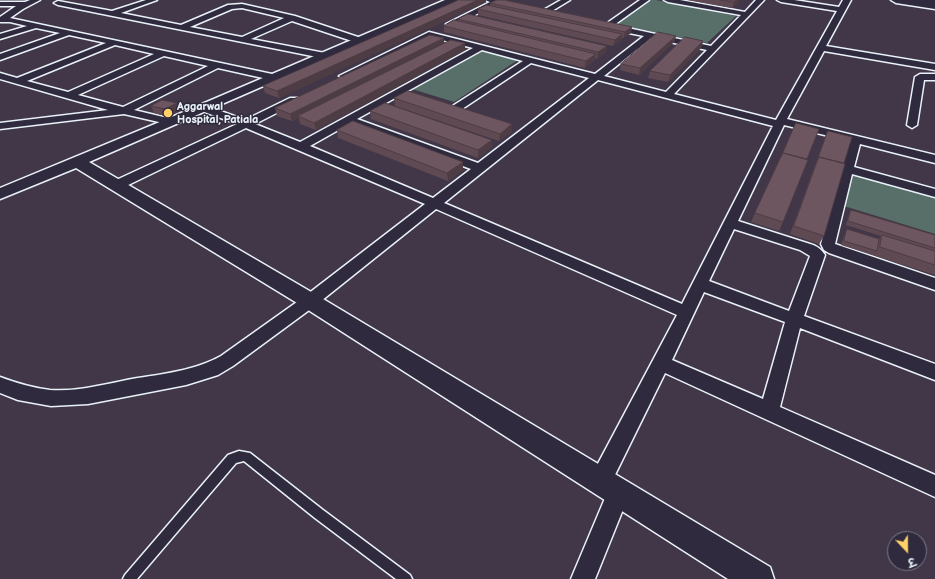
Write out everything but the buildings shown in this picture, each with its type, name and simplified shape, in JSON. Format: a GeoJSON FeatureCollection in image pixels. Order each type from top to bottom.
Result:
{"type":"FeatureCollection","features":[{"type":"Feature","properties":{"kind":"highway"},"geometry":{"type":"LineString","coordinates":[[911,0],[935,4]]}},
{"type":"Feature","properties":{"kind":"street"},"geometry":{"type":"LineString","coordinates":[[3,21],[26,4],[36,0]]}},
{"type":"Feature","properties":{"kind":"street"},"geometry":{"type":"LineString","coordinates":[[112,13],[153,0]]}},
{"type":"Feature","properties":{"kind":"street"},"geometry":{"type":"LineString","coordinates":[[0,194],[172,122],[272,77],[453,0]]}},
{"type":"Feature","properties":{"kind":"street"},"geometry":{"type":"LineString","coordinates":[[560,15],[541,11],[566,0]]}},
{"type":"Feature","properties":{"kind":"street"},"geometry":{"type":"LineString","coordinates":[[646,0],[603,25],[713,49]]}},
{"type":"Feature","properties":{"kind":"street"},"geometry":{"type":"LineString","coordinates":[[668,0],[746,14]]}},
{"type":"Feature","properties":{"kind":"street"},"geometry":{"type":"LineString","coordinates":[[668,95],[760,0]]}},
{"type":"Feature","properties":{"kind":"street"},"geometry":{"type":"LineString","coordinates":[[583,579],[610,486],[661,363],[780,122],[844,5],[781,0]]}},
{"type":"Feature","properties":{"kind":"street"},"geometry":{"type":"LineString","coordinates":[[896,0],[935,4]]}},
{"type":"Feature","properties":{"kind":"street"},"geometry":{"type":"LineString","coordinates":[[331,82],[496,1],[524,8]]}},
{"type":"Feature","properties":{"kind":"street"},"geometry":{"type":"LineString","coordinates":[[76,6],[90,2]]}},
{"type":"Feature","properties":{"kind":"street"},"geometry":{"type":"LineString","coordinates":[[58,3],[322,56]]}},
{"type":"Feature","properties":{"kind":"street"},"geometry":{"type":"LineString","coordinates":[[0,4],[26,4]]}},
{"type":"Feature","properties":{"kind":"street"},"geometry":{"type":"LineString","coordinates":[[182,27],[237,6],[292,18],[358,40]]}},
{"type":"Feature","properties":{"kind":"street"},"geometry":{"type":"LineString","coordinates":[[241,40],[292,18]]}},
{"type":"Feature","properties":{"kind":"street"},"geometry":{"type":"LineString","coordinates":[[3,21],[69,33],[272,77]]}},
{"type":"Feature","properties":{"kind":"street"},"geometry":{"type":"LineString","coordinates":[[0,37],[35,26]]}},
{"type":"Feature","properties":{"kind":"street"},"geometry":{"type":"LineString","coordinates":[[0,57],[69,33]]}},
{"type":"Feature","properties":{"kind":"street"},"geometry":{"type":"LineString","coordinates":[[429,34],[668,95],[935,159]]}},
{"type":"Feature","properties":{"kind":"street"},"geometry":{"type":"LineString","coordinates":[[0,385],[18,392],[51,398],[88,396],[211,370],[310,301],[436,204],[650,35]]}},
{"type":"Feature","properties":{"kind":"street"},"geometry":{"type":"LineString","coordinates":[[17,81],[114,43]]}},
{"type":"Feature","properties":{"kind":"street"},"geometry":{"type":"LineString","coordinates":[[301,146],[481,47]]}},
{"type":"Feature","properties":{"kind":"street"},"geometry":{"type":"LineString","coordinates":[[821,48],[935,67]]}},
{"type":"Feature","properties":{"kind":"street"},"geometry":{"type":"LineString","coordinates":[[70,95],[163,53]]}},
{"type":"Feature","properties":{"kind":"street"},"geometry":{"type":"LineString","coordinates":[[469,114],[451,108],[530,60]]}},
{"type":"Feature","properties":{"kind":"street"},"geometry":{"type":"LineString","coordinates":[[0,126],[124,111],[217,65]]}},
{"type":"Feature","properties":{"kind":"street"},"geometry":{"type":"LineString","coordinates":[[0,76],[124,111],[172,122]]}},
{"type":"Feature","properties":{"kind":"street"},"geometry":{"type":"LineString","coordinates":[[912,125],[920,77],[935,77]]}},
{"type":"Feature","properties":{"kind":"street"},"geometry":{"type":"LineString","coordinates":[[400,92],[414,96]]}},
{"type":"Feature","properties":{"kind":"street"},"geometry":{"type":"LineString","coordinates":[[118,185],[302,96]]}},
{"type":"Feature","properties":{"kind":"street"},"geometry":{"type":"LineString","coordinates":[[203,108],[301,146],[686,312]]}},
{"type":"Feature","properties":{"kind":"street"},"geometry":{"type":"LineString","coordinates":[[349,120],[481,168]]}},
{"type":"Feature","properties":{"kind":"street"},"geometry":{"type":"LineString","coordinates":[[512,127],[526,132]]}},
{"type":"Feature","properties":{"kind":"street"},"geometry":{"type":"LineString","coordinates":[[855,139],[828,244],[829,247],[935,284]]}},
{"type":"Feature","properties":{"kind":"street"},"geometry":{"type":"LineString","coordinates":[[77,162],[118,185],[310,301],[758,579]]}},
{"type":"Feature","properties":{"kind":"street"},"geometry":{"type":"LineString","coordinates":[[847,169],[935,194]]}},
{"type":"Feature","properties":{"kind":"street"},"geometry":{"type":"LineString","coordinates":[[837,208],[852,212]]}},
{"type":"Feature","properties":{"kind":"street"},"geometry":{"type":"LineString","coordinates":[[730,223],[805,247],[813,250],[818,255],[794,319],[769,411]]}},
{"type":"Feature","properties":{"kind":"street"},"geometry":{"type":"LineString","coordinates":[[700,284],[935,372]]}},
{"type":"Feature","properties":{"kind":"street"},"geometry":{"type":"LineString","coordinates":[[661,363],[935,486]]}},
{"type":"Feature","properties":{"kind":"lane"},"geometry":{"type":"LineString","coordinates":[[130,579],[232,459],[239,456],[246,456],[319,514],[406,579]]}},
{"type":"Feature","properties":{"kind":"green space"},"geometry":{"type":"Polygon","coordinates":[[[651,0],[736,16],[707,43],[616,24],[651,0]]]}},
{"type":"Feature","properties":{"kind":"green space"},"geometry":{"type":"Polygon","coordinates":[[[481,50],[518,60],[454,102],[412,89],[481,50]]]}},
{"type":"Feature","properties":{"kind":"green space"},"geometry":{"type":"Polygon","coordinates":[[[852,174],[935,198],[935,234],[844,206],[852,174]]]}},
{"type":"Feature","properties":{"kind":"place","name":"Aggarwal Hospital, Patiala"},"geometry":{"type":"Point","coordinates":[168,113]}}]}
